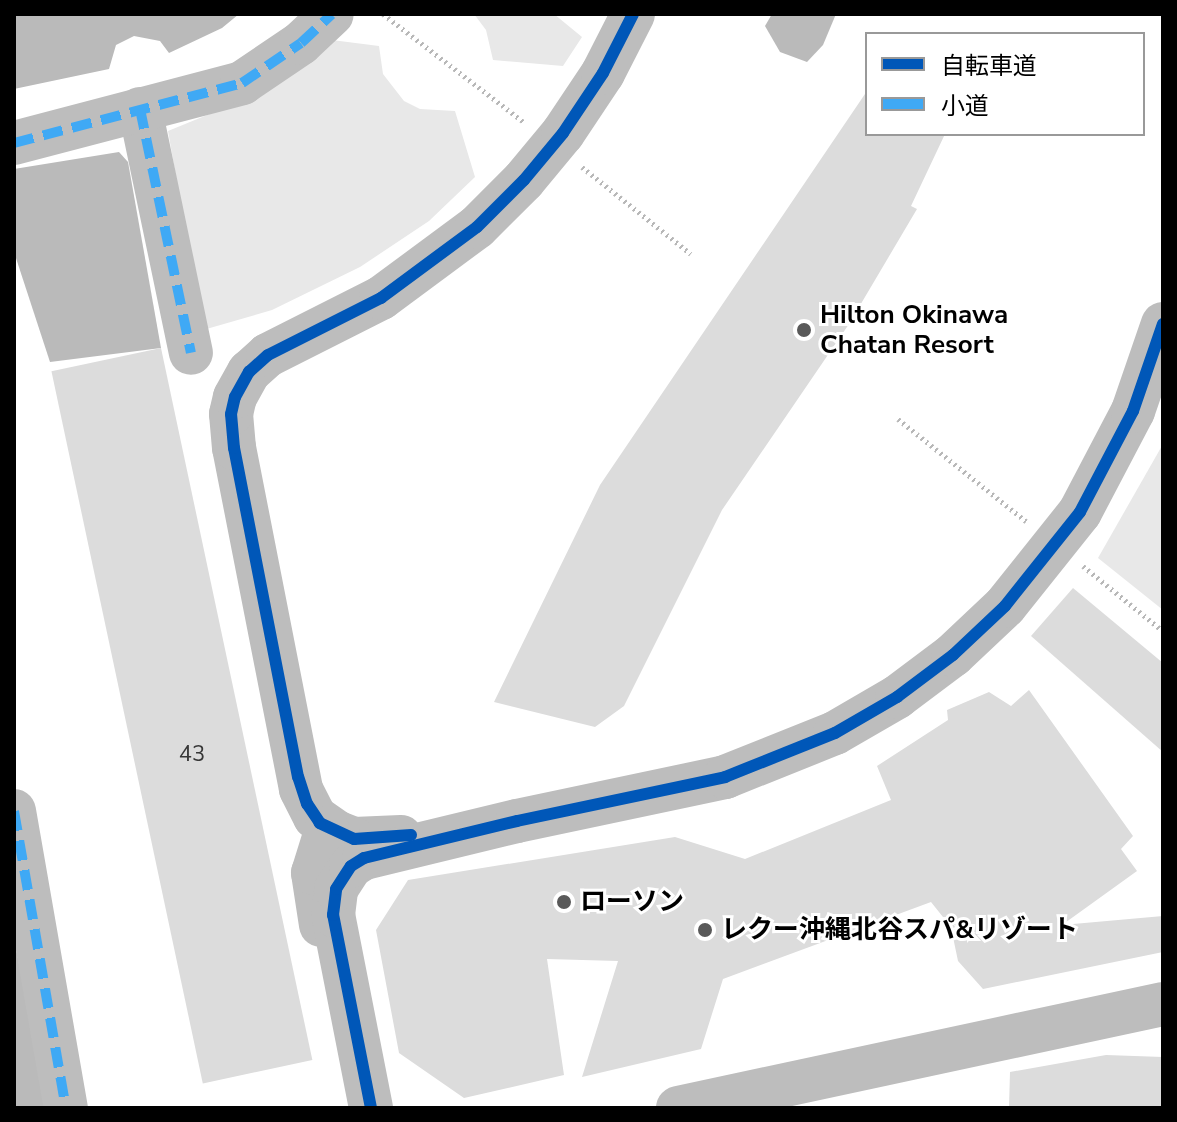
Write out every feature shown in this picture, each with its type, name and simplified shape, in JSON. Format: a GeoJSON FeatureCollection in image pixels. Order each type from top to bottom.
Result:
{"type":"FeatureCollection","features":[{"type":"Feature","properties":{"kind":"street"},"geometry":{"type":"LineString","coordinates":[[14,143],[242,83],[301,43],[332,14]]}},
{"type":"Feature","properties":{"kind":"street"},"geometry":{"type":"LineString","coordinates":[[517,821],[499,818],[372,839],[354,839],[327,828],[307,804],[298,777],[234,448],[231,414],[235,397],[249,372],[268,355],[351,316],[399,287],[486,218],[563,133],[603,73],[633,14]]}},
{"type":"Feature","properties":{"kind":"street"},"geometry":{"type":"LineString","coordinates":[[140,109],[191,353]]}},
{"type":"Feature","properties":{"kind":"street"},"geometry":{"type":"LineString","coordinates":[[371,1108],[333,915],[336,889],[351,866],[364,858],[517,821],[680,789],[749,770],[835,733],[936,669],[1005,606],[1080,512],[1133,411],[1163,324]]}},
{"type":"Feature","properties":{"kind":"street"},"geometry":{"type":"LineString","coordinates":[[14,811],[66,1108]]}},
{"type":"Feature","properties":{"kind":"street"},"geometry":{"type":"LineString","coordinates":[[327,828],[315,858],[313,881],[358,1108]]}},
{"type":"Feature","properties":{"kind":"street"},"geometry":{"type":"LineString","coordinates":[[678,1108],[1163,1004]]}},
{"type":"Feature","properties":{"kind":"path"},"geometry":{"type":"LineString","coordinates":[[383,14],[535,131]]}},
{"type":"Feature","properties":{"kind":"path"},"geometry":{"type":"LineString","coordinates":[[576,163],[691,254]]}},
{"type":"Feature","properties":{"kind":"path"},"geometry":{"type":"LineString","coordinates":[[898,419],[1036,529]]}},
{"type":"Feature","properties":{"kind":"path"},"geometry":{"type":"LineString","coordinates":[[1080,564],[1163,631]]}},
{"type":"Feature","properties":{"kind":"shaded area"},"geometry":{"type":"Polygon","coordinates":[[[14,14],[239,14],[222,28],[169,53],[160,41],[134,36],[116,45],[109,69],[14,89],[14,14]]]}},
{"type":"Feature","properties":{"kind":"shaded area"},"geometry":{"type":"Polygon","coordinates":[[[474,14],[554,14],[582,37],[563,66],[493,60],[486,30],[474,14]]]}},
{"type":"Feature","properties":{"kind":"shaded area"},"geometry":{"type":"Polygon","coordinates":[[[772,14],[836,14],[823,45],[807,62],[780,52],[765,26],[772,14]]]}},
{"type":"Feature","properties":{"kind":"shaded area"},"geometry":{"type":"Polygon","coordinates":[[[324,39],[379,46],[383,74],[404,101],[420,109],[455,111],[475,177],[429,221],[360,267],[272,310],[203,330],[168,131],[212,113],[324,39]]]}},
{"type":"Feature","properties":{"kind":"shaded area"},"geometry":{"type":"Polygon","coordinates":[[[119,152],[128,162],[161,348],[50,362],[14,252],[14,169],[119,152]]]}},
{"type":"Feature","properties":{"kind":"shaded area"},"geometry":{"type":"Polygon","coordinates":[[[1163,444],[1163,610],[1098,558],[1163,444]]]}},
{"type":"Feature","properties":{"kind":"shaded area"},"geometry":{"type":"Polygon","coordinates":[[[14,938],[47,1108],[14,1108],[14,938]]]}},
{"type":"Feature","properties":{"kind":"building"},"geometry":{"type":"Polygon","coordinates":[[[865,94],[865,136],[944,136],[911,206],[917,209],[849,324],[722,510],[624,706],[595,727],[494,702],[600,485],[865,94]]]}},
{"type":"Feature","properties":{"kind":"building"},"geometry":{"type":"Polygon","coordinates":[[[161,348],[312,1060],[203,1083],[51,371],[161,348]]]}},
{"type":"Feature","properties":{"kind":"building"},"geometry":{"type":"Polygon","coordinates":[[[1073,588],[1163,663],[1163,752],[1031,636],[1073,588]]]}},
{"type":"Feature","properties":{"kind":"building"},"geometry":{"type":"Polygon","coordinates":[[[1029,690],[1133,836],[1121,849],[1137,871],[1062,925],[1163,916],[1163,952],[983,989],[958,961],[949,918],[943,917],[931,902],[723,979],[701,1049],[582,1077],[618,961],[547,959],[564,1075],[464,1098],[399,1053],[376,930],[408,880],[675,837],[745,859],[891,800],[877,766],[948,720],[947,710],[989,692],[1011,706],[1029,690]]]}},
{"type":"Feature","properties":{"kind":"building"},"geometry":{"type":"Polygon","coordinates":[[[1106,1055],[1163,1057],[1163,1108],[1009,1108],[1010,1072],[1106,1055]]]}},
{"type":"Feature","properties":{"kind":"marked path"},"geometry":{"type":"LineString","coordinates":[[14,143],[242,83],[301,43],[332,14]]}},
{"type":"Feature","properties":{"kind":"marked path"},"geometry":{"type":"LineString","coordinates":[[140,109],[191,353]]}},
{"type":"Feature","properties":{"kind":"marked path"},"geometry":{"type":"LineString","coordinates":[[14,811],[66,1108]]}},
{"type":"Feature","properties":{"kind":"cycle path"},"geometry":{"type":"LineString","coordinates":[[411,835],[354,839],[320,823],[307,804],[298,777],[234,448],[231,414],[235,397],[249,372],[268,355],[381,298],[477,227],[524,180],[563,133],[603,73],[633,14]]}},
{"type":"Feature","properties":{"kind":"cycle path"},"geometry":{"type":"LineString","coordinates":[[371,1108],[333,915],[336,889],[351,866],[364,858],[517,821],[725,777],[835,733],[897,697],[953,655],[1005,606],[1080,512],[1133,411],[1163,324]]}},
{"type":"Feature","properties":{"kind":"place","name":"Hilton Okinawa Chatan Resort"},"geometry":{"type":"Point","coordinates":[804,330]}},
{"type":"Feature","properties":{"kind":"place","name":"ローソン"},"geometry":{"type":"Point","coordinates":[564,902]}},
{"type":"Feature","properties":{"kind":"place","name":"レクー沖縄北谷スパ&リゾート"},"geometry":{"type":"Point","coordinates":[705,930]}}]}
